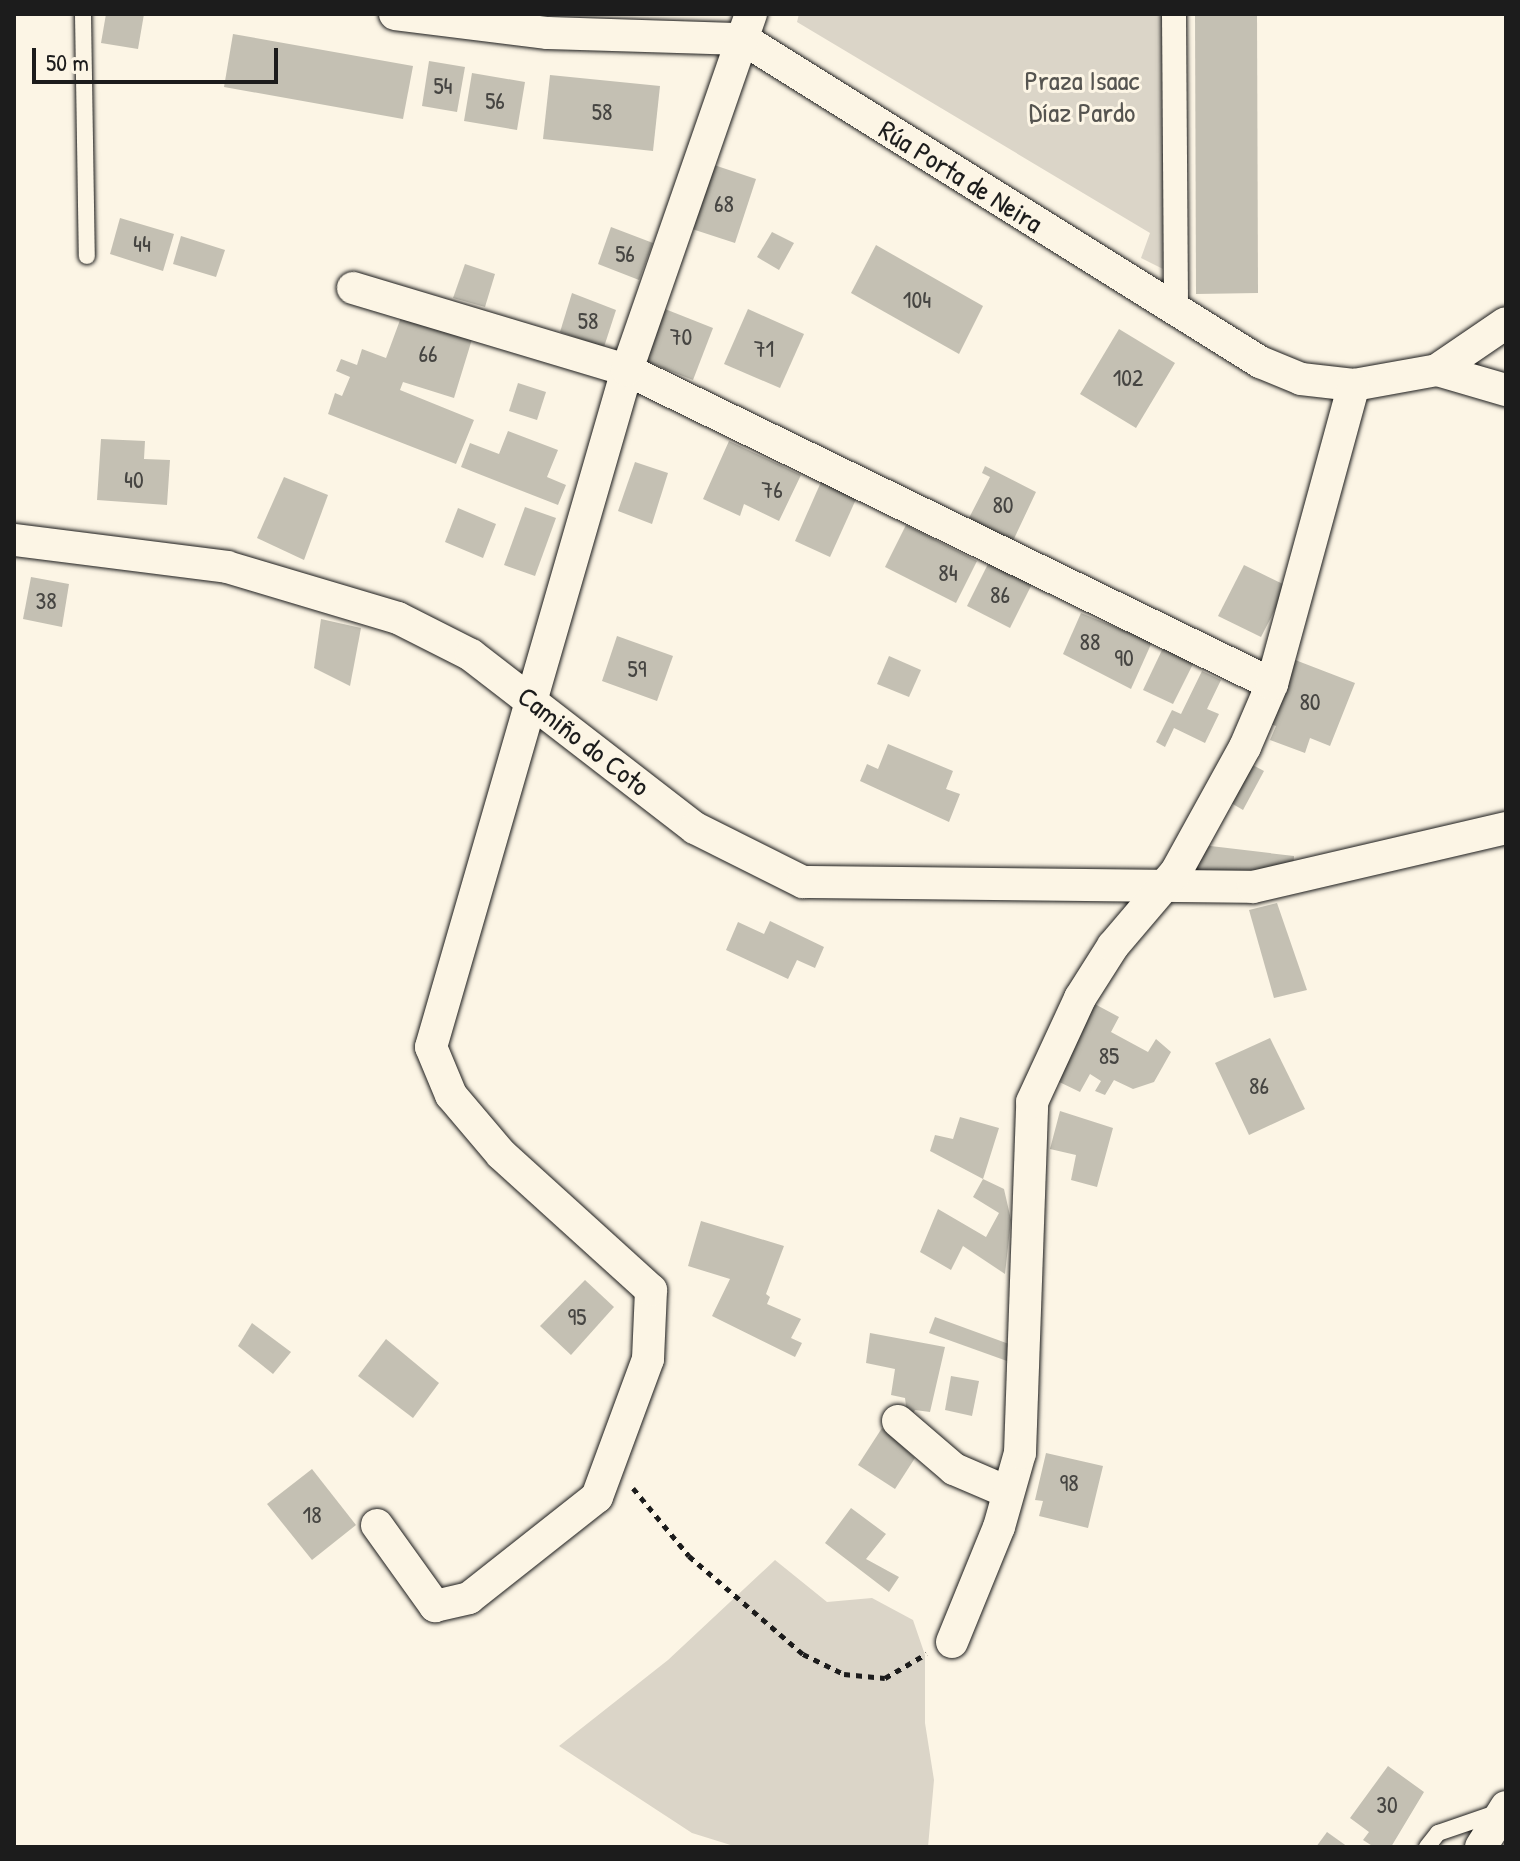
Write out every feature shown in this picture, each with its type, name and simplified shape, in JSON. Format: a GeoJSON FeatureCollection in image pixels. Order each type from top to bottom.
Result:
{"type":"FeatureCollection","features":[{"type":"Feature","properties":{"kind":"street"},"geometry":{"type":"LineString","coordinates":[[377,1525],[435,1606],[469,1598],[597,1497],[648,1359],[651,1290],[501,1154],[451,1095],[431,1047],[627,370],[747,26],[548,33],[395,14]]}},
{"type":"Feature","properties":{"kind":"street"},"geometry":{"type":"LineString","coordinates":[[1174,14],[1176,312]]}},
{"type":"Feature","properties":{"kind":"street","name":"Rúa Porta de Neira"},"geometry":{"type":"LineString","coordinates":[[747,26],[1176,312],[1260,362],[1301,379],[1354,385],[1437,370],[1506,390]]}},
{"type":"Feature","properties":{"kind":"street"},"geometry":{"type":"LineString","coordinates":[[353,288],[627,370],[1272,684]]}},
{"type":"Feature","properties":{"kind":"street"},"geometry":{"type":"LineString","coordinates":[[1437,370],[1506,323]]}},
{"type":"Feature","properties":{"kind":"street"},"geometry":{"type":"LineString","coordinates":[[952,1642],[999,1527],[1005,1491],[1020,1453],[1032,1102],[1080,998],[1184,858],[1245,747],[1272,684],[1354,385]]}},
{"type":"Feature","properties":{"kind":"street","name":"Camiño do Coto"},"geometry":{"type":"LineString","coordinates":[[14,540],[227,567],[320,591],[411,624],[471,655],[695,828],[803,882],[1158,889],[1253,887],[1506,828]]}},
{"type":"Feature","properties":{"kind":"street"},"geometry":{"type":"LineString","coordinates":[[898,1421],[954,1469],[1005,1491]]}},
{"type":"Feature","properties":{"kind":"street"},"geometry":{"type":"LineString","coordinates":[[1481,1847],[1505,1808]]}},
{"type":"Feature","properties":{"kind":"lane"},"geometry":{"type":"LineString","coordinates":[[83,14],[87,256]]}},
{"type":"Feature","properties":{"kind":"lane"},"geometry":{"type":"LineString","coordinates":[[1427,1847],[1438,1833],[1505,1808]]}},
{"type":"Feature","properties":{"kind":"path"},"geometry":{"type":"LineString","coordinates":[[612,1457],[689,1556],[803,1654],[844,1674],[885,1678],[952,1642]]}},
{"type":"Feature","properties":{"kind":"green space","name":"Praza Isaac Díaz Pardo"},"geometry":{"type":"Polygon","coordinates":[[[799,14],[1164,14],[1165,270],[1141,258],[1150,233],[797,22],[799,14]]]}},
{"type":"Feature","properties":{"kind":"green space"},"geometry":{"type":"Polygon","coordinates":[[[775,1560],[827,1602],[872,1598],[913,1620],[925,1655],[925,1723],[934,1780],[928,1847],[737,1847],[692,1833],[559,1746],[668,1660],[775,1560]]]}},
{"type":"Feature","properties":{"kind":"building"},"geometry":{"type":"Polygon","coordinates":[[[106,14],[144,14],[138,49],[101,43],[106,14]]]}},
{"type":"Feature","properties":{"kind":"building"},"geometry":{"type":"Polygon","coordinates":[[[1195,14],[1257,14],[1258,293],[1196,294],[1195,14]]]}},
{"type":"Feature","properties":{"kind":"building"},"geometry":{"type":"Polygon","coordinates":[[[233,34],[413,66],[403,119],[224,87],[233,34]]]}},
{"type":"Feature","properties":{"kind":"building"},"geometry":{"type":"Polygon","coordinates":[[[429,61],[465,67],[457,112],[422,106],[429,61]]]}},
{"type":"Feature","properties":{"kind":"building"},"geometry":{"type":"Polygon","coordinates":[[[472,73],[525,82],[517,130],[464,121],[472,73]]]}},
{"type":"Feature","properties":{"kind":"building"},"geometry":{"type":"Polygon","coordinates":[[[550,75],[660,86],[653,151],[543,139],[550,75]]]}},
{"type":"Feature","properties":{"kind":"building"},"geometry":{"type":"Polygon","coordinates":[[[714,165],[756,179],[735,243],[692,229],[714,165]]]}},
{"type":"Feature","properties":{"kind":"building"},"geometry":{"type":"Polygon","coordinates":[[[120,218],[174,234],[163,271],[110,254],[120,218]]]}},
{"type":"Feature","properties":{"kind":"building"},"geometry":{"type":"Polygon","coordinates":[[[611,227],[653,243],[639,280],[598,264],[611,227]]]}},
{"type":"Feature","properties":{"kind":"building"},"geometry":{"type":"Polygon","coordinates":[[[772,232],[794,243],[779,270],[757,257],[772,232]]]}},
{"type":"Feature","properties":{"kind":"building"},"geometry":{"type":"Polygon","coordinates":[[[181,236],[225,250],[216,277],[173,264],[181,236]]]}},
{"type":"Feature","properties":{"kind":"building"},"geometry":{"type":"Polygon","coordinates":[[[876,245],[983,306],[959,354],[851,293],[876,245]]]}},
{"type":"Feature","properties":{"kind":"building"},"geometry":{"type":"Polygon","coordinates":[[[465,264],[495,274],[485,307],[453,298],[465,264]]]}},
{"type":"Feature","properties":{"kind":"building"},"geometry":{"type":"Polygon","coordinates":[[[572,293],[616,310],[604,347],[560,332],[572,293]]]}},
{"type":"Feature","properties":{"kind":"building"},"geometry":{"type":"Polygon","coordinates":[[[665,309],[713,328],[693,380],[645,361],[665,309]]]}},
{"type":"Feature","properties":{"kind":"building"},"geometry":{"type":"Polygon","coordinates":[[[748,309],[804,334],[780,388],[724,364],[748,309]]]}},
{"type":"Feature","properties":{"kind":"building"},"geometry":{"type":"Polygon","coordinates":[[[403,312],[473,336],[454,398],[403,382],[400,390],[474,420],[456,464],[328,414],[335,393],[342,396],[350,377],[336,371],[341,359],[357,365],[362,349],[386,358],[403,312]]]}},
{"type":"Feature","properties":{"kind":"building"},"geometry":{"type":"Polygon","coordinates":[[[1119,329],[1175,363],[1136,428],[1080,394],[1119,329]]]}},
{"type":"Feature","properties":{"kind":"building"},"geometry":{"type":"Polygon","coordinates":[[[518,383],[546,392],[537,420],[509,411],[518,383]]]}},
{"type":"Feature","properties":{"kind":"building"},"geometry":{"type":"Polygon","coordinates":[[[508,431],[558,450],[547,477],[566,485],[558,505],[461,467],[470,443],[499,454],[508,431]]]}},
{"type":"Feature","properties":{"kind":"building"},"geometry":{"type":"Polygon","coordinates":[[[101,439],[145,441],[144,459],[170,460],[167,505],[97,500],[101,439]]]}},
{"type":"Feature","properties":{"kind":"building"},"geometry":{"type":"Polygon","coordinates":[[[729,441],[801,475],[779,521],[744,504],[740,516],[703,499],[729,441]]]}},
{"type":"Feature","properties":{"kind":"building"},"geometry":{"type":"Polygon","coordinates":[[[635,462],[668,473],[652,524],[618,511],[635,462]]]}},
{"type":"Feature","properties":{"kind":"building"},"geometry":{"type":"Polygon","coordinates":[[[985,466],[1036,492],[1013,541],[969,518],[990,477],[982,473],[985,466]]]}},
{"type":"Feature","properties":{"kind":"building"},"geometry":{"type":"Polygon","coordinates":[[[284,477],[328,495],[304,560],[257,538],[284,477]]]}},
{"type":"Feature","properties":{"kind":"building"},"geometry":{"type":"Polygon","coordinates":[[[821,482],[857,497],[830,557],[795,541],[821,482]]]}},
{"type":"Feature","properties":{"kind":"building"},"geometry":{"type":"Polygon","coordinates":[[[525,507],[556,518],[535,576],[504,565],[525,507]]]}},
{"type":"Feature","properties":{"kind":"building"},"geometry":{"type":"Polygon","coordinates":[[[458,508],[496,524],[483,558],[445,542],[458,508]]]}},
{"type":"Feature","properties":{"kind":"building"},"geometry":{"type":"Polygon","coordinates":[[[906,525],[977,561],[956,603],[885,567],[906,525]]]}},
{"type":"Feature","properties":{"kind":"building"},"geometry":{"type":"Polygon","coordinates":[[[989,562],[1032,584],[1010,628],[967,606],[989,562]]]}},
{"type":"Feature","properties":{"kind":"building"},"geometry":{"type":"Polygon","coordinates":[[[1244,565],[1287,586],[1261,637],[1218,616],[1244,565]]]}},
{"type":"Feature","properties":{"kind":"building"},"geometry":{"type":"Polygon","coordinates":[[[31,577],[69,584],[62,627],[23,619],[31,577]]]}},
{"type":"Feature","properties":{"kind":"building"},"geometry":{"type":"Polygon","coordinates":[[[1081,613],[1152,642],[1131,689],[1063,654],[1081,613]]]}},
{"type":"Feature","properties":{"kind":"building"},"geometry":{"type":"Polygon","coordinates":[[[321,619],[361,628],[350,686],[314,668],[321,619]]]}},
{"type":"Feature","properties":{"kind":"building"},"geometry":{"type":"Polygon","coordinates":[[[617,636],[673,656],[657,701],[602,681],[617,636]]]}},
{"type":"Feature","properties":{"kind":"building"},"geometry":{"type":"Polygon","coordinates":[[[1163,648],[1194,662],[1173,704],[1143,690],[1163,648]]]}},
{"type":"Feature","properties":{"kind":"building"},"geometry":{"type":"Polygon","coordinates":[[[889,656],[921,670],[909,697],[877,684],[889,656]]]}},
{"type":"Feature","properties":{"kind":"building"},"geometry":{"type":"Polygon","coordinates":[[[1290,658],[1355,683],[1330,746],[1310,738],[1305,753],[1270,740],[1276,726],[1265,722],[1290,658]]]}},
{"type":"Feature","properties":{"kind":"building"},"geometry":{"type":"Polygon","coordinates":[[[1202,671],[1221,680],[1207,709],[1219,714],[1205,743],[1174,728],[1165,747],[1156,742],[1172,710],[1181,714],[1202,671]]]}},
{"type":"Feature","properties":{"kind":"building"},"geometry":{"type":"Polygon","coordinates":[[[888,744],[953,771],[946,789],[960,794],[949,822],[860,781],[867,764],[878,769],[888,744]]]}},
{"type":"Feature","properties":{"kind":"building"},"geometry":{"type":"Polygon","coordinates":[[[1247,762],[1264,771],[1243,810],[1226,800],[1247,762]]]}},
{"type":"Feature","properties":{"kind":"building"},"geometry":{"type":"Polygon","coordinates":[[[1202,845],[1294,856],[1293,870],[1192,877],[1202,845]]]}},
{"type":"Feature","properties":{"kind":"building"},"geometry":{"type":"Polygon","coordinates":[[[1277,903],[1307,990],[1274,998],[1249,910],[1277,903]]]}},
{"type":"Feature","properties":{"kind":"building"},"geometry":{"type":"Polygon","coordinates":[[[770,921],[824,947],[815,968],[797,960],[788,979],[726,950],[738,922],[764,934],[770,921]]]}},
{"type":"Feature","properties":{"kind":"building"},"geometry":{"type":"Polygon","coordinates":[[[1091,1002],[1119,1017],[1111,1032],[1148,1052],[1156,1039],[1171,1052],[1154,1082],[1133,1089],[1114,1080],[1105,1095],[1095,1091],[1101,1081],[1090,1074],[1080,1092],[1051,1078],[1091,1002]]]}},
{"type":"Feature","properties":{"kind":"building"},"geometry":{"type":"Polygon","coordinates":[[[1270,1038],[1305,1109],[1249,1135],[1215,1063],[1270,1038]]]}},
{"type":"Feature","properties":{"kind":"building"},"geometry":{"type":"Polygon","coordinates":[[[1060,1111],[1113,1128],[1097,1187],[1071,1180],[1076,1155],[1050,1149],[1060,1111]]]}},
{"type":"Feature","properties":{"kind":"building"},"geometry":{"type":"Polygon","coordinates":[[[960,1117],[999,1128],[983,1179],[930,1151],[935,1135],[953,1139],[960,1117]]]}},
{"type":"Feature","properties":{"kind":"building"},"geometry":{"type":"Polygon","coordinates":[[[983,1179],[1004,1189],[1011,1220],[1005,1274],[963,1246],[951,1270],[920,1252],[938,1209],[986,1237],[999,1213],[973,1197],[983,1179]]]}},
{"type":"Feature","properties":{"kind":"building"},"geometry":{"type":"Polygon","coordinates":[[[701,1221],[784,1246],[766,1294],[770,1297],[767,1304],[801,1319],[791,1338],[802,1343],[795,1357],[712,1316],[730,1279],[688,1266],[701,1221]]]}},
{"type":"Feature","properties":{"kind":"building"},"geometry":{"type":"Polygon","coordinates":[[[585,1280],[614,1307],[571,1355],[540,1326],[585,1280]]]}},
{"type":"Feature","properties":{"kind":"building"},"geometry":{"type":"Polygon","coordinates":[[[935,1317],[1009,1344],[1007,1361],[929,1333],[935,1317]]]}},
{"type":"Feature","properties":{"kind":"building"},"geometry":{"type":"Polygon","coordinates":[[[252,1323],[291,1352],[273,1374],[238,1346],[252,1323]]]}},
{"type":"Feature","properties":{"kind":"building"},"geometry":{"type":"Polygon","coordinates":[[[870,1333],[945,1347],[930,1412],[915,1410],[908,1423],[905,1398],[891,1395],[895,1369],[866,1363],[870,1333]]]}},
{"type":"Feature","properties":{"kind":"building"},"geometry":{"type":"Polygon","coordinates":[[[386,1339],[439,1383],[413,1418],[358,1376],[386,1339]]]}},
{"type":"Feature","properties":{"kind":"building"},"geometry":{"type":"Polygon","coordinates":[[[951,1376],[979,1381],[972,1416],[945,1410],[951,1376]]]}},
{"type":"Feature","properties":{"kind":"building"},"geometry":{"type":"Polygon","coordinates":[[[882,1428],[915,1458],[895,1489],[858,1465],[882,1428]]]}},
{"type":"Feature","properties":{"kind":"building"},"geometry":{"type":"Polygon","coordinates":[[[1046,1453],[1103,1466],[1088,1528],[1039,1516],[1043,1501],[1035,1500],[1046,1453]]]}},
{"type":"Feature","properties":{"kind":"building"},"geometry":{"type":"Polygon","coordinates":[[[312,1469],[356,1525],[312,1560],[267,1504],[312,1469]]]}},
{"type":"Feature","properties":{"kind":"building"},"geometry":{"type":"Polygon","coordinates":[[[851,1508],[886,1534],[866,1559],[899,1577],[889,1592],[825,1543],[851,1508]]]}},
{"type":"Feature","properties":{"kind":"building"},"geometry":{"type":"Polygon","coordinates":[[[1388,1766],[1424,1792],[1391,1847],[1374,1847],[1363,1840],[1369,1832],[1350,1818],[1388,1766]]]}},
{"type":"Feature","properties":{"kind":"building"},"geometry":{"type":"Polygon","coordinates":[[[1327,1832],[1348,1847],[1316,1847],[1327,1832]]]}}]}
